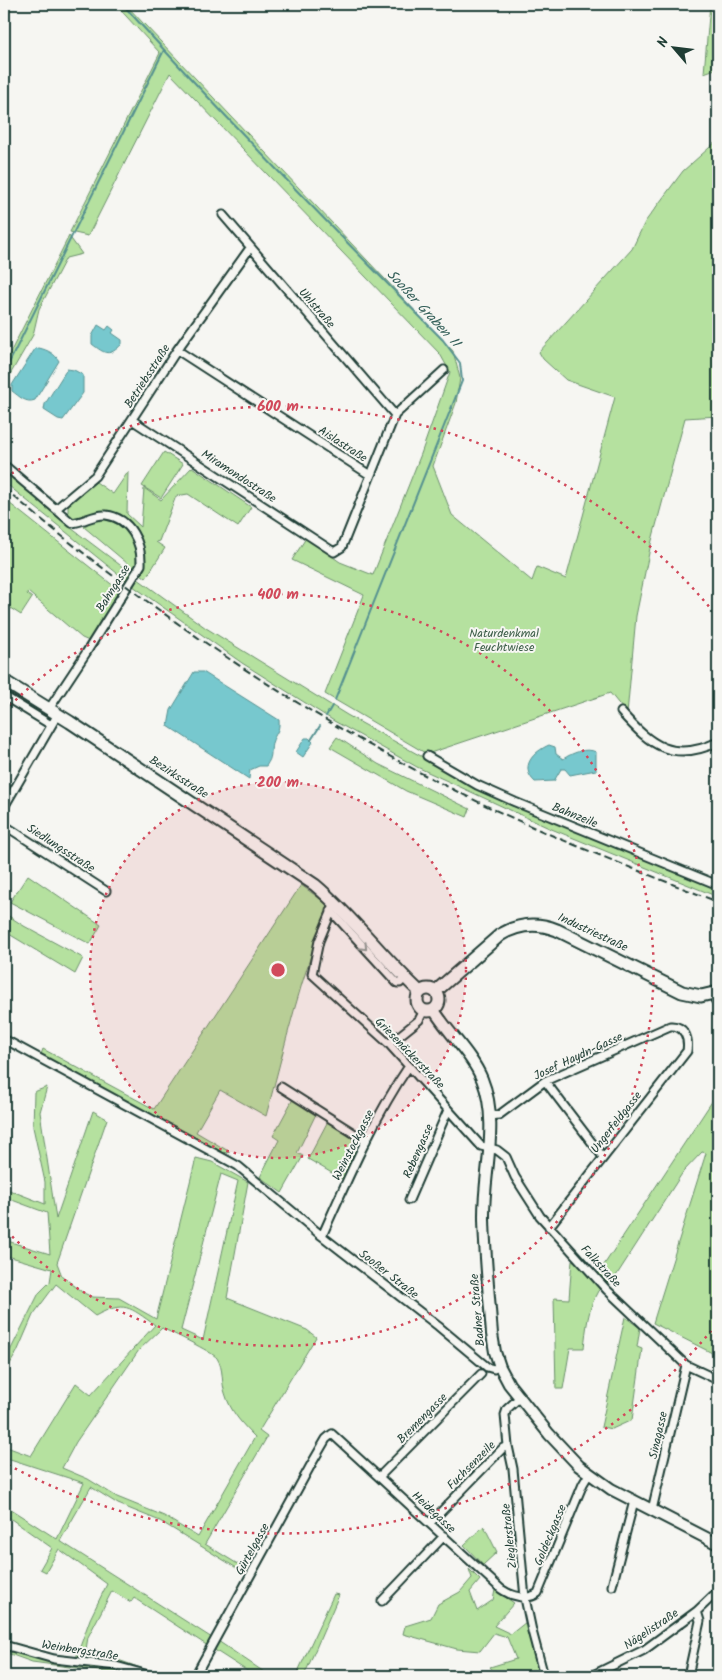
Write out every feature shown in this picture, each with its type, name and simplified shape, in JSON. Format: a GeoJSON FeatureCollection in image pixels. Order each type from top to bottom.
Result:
{"type":"FeatureCollection","features":[{"type":"Feature","properties":{"kind":"main road","name":"Bezirksstraße"},"geometry":{"type":"LineString","coordinates":[[4,681],[272,855],[315,885],[333,907]]}},
{"type":"Feature","properties":{"kind":"main road"},"geometry":{"type":"LineString","coordinates":[[333,907],[420,992]]}},
{"type":"Feature","properties":{"kind":"main road","name":"Industriestraße"},"geometry":{"type":"LineString","coordinates":[[436,991],[510,928],[540,924],[557,930],[682,992],[701,996],[717,996]]}},
{"type":"Feature","properties":{"kind":"main road"},"geometry":{"type":"LineString","coordinates":[[430,988],[436,991],[440,1001],[429,1010],[417,1002],[420,992],[430,988]]}},
{"type":"Feature","properties":{"kind":"street","name":"Uhlstraße"},"geometry":{"type":"LineString","coordinates":[[223,215],[395,415]]}},
{"type":"Feature","properties":{"kind":"street","name":"Betriebsstraße"},"geometry":{"type":"LineString","coordinates":[[56,509],[95,476],[178,350],[250,248]]}},
{"type":"Feature","properties":{"kind":"street","name":"Aislastraße"},"geometry":{"type":"LineString","coordinates":[[178,350],[370,475]]}},
{"type":"Feature","properties":{"kind":"street"},"geometry":{"type":"LineString","coordinates":[[370,475],[395,415],[444,370]]}},
{"type":"Feature","properties":{"kind":"street","name":"Miramondostraße"},"geometry":{"type":"LineString","coordinates":[[132,420],[334,552],[342,547],[370,475]]}},
{"type":"Feature","properties":{"kind":"street"},"geometry":{"type":"LineString","coordinates":[[4,466],[56,509]]}},
{"type":"Feature","properties":{"kind":"street","name":"Bahngasse"},"geometry":{"type":"LineString","coordinates":[[4,807],[7,795],[51,725],[53,712],[86,653],[141,565],[142,554],[136,535],[118,520],[107,515],[94,516],[81,522],[72,523],[56,509]]}},
{"type":"Feature","properties":{"kind":"street"},"geometry":{"type":"LineString","coordinates":[[4,696],[51,725]]}},
{"type":"Feature","properties":{"kind":"street"},"geometry":{"type":"LineString","coordinates":[[622,712],[640,733],[665,748],[689,752],[704,749],[718,742]]}},
{"type":"Feature","properties":{"kind":"street","name":"Bahnzeile"},"geometry":{"type":"LineString","coordinates":[[427,756],[477,785],[515,802],[718,885]]}},
{"type":"Feature","properties":{"kind":"street","name":"Siedlungsstraße"},"geometry":{"type":"LineString","coordinates":[[4,825],[106,891]]}},
{"type":"Feature","properties":{"kind":"street","name":"Griesenäckerstraße"},"geometry":{"type":"LineString","coordinates":[[333,907],[319,941],[312,974],[389,1044],[481,1146],[489,1148]]}},
{"type":"Feature","properties":{"kind":"street"},"geometry":{"type":"LineString","coordinates":[[389,1044],[429,1010]]}},
{"type":"Feature","properties":{"kind":"street","name":"Badner Straße"},"geometry":{"type":"LineString","coordinates":[[429,1010],[467,1054],[481,1078],[486,1092],[490,1116],[484,1218],[492,1334],[500,1367],[519,1398],[570,1457],[589,1474],[611,1489],[718,1544]]}},
{"type":"Feature","properties":{"kind":"street","name":"Josef Haydn-Gasse"},"geometry":{"type":"LineString","coordinates":[[490,1116],[499,1115],[545,1081],[670,1026],[681,1028]]}},
{"type":"Feature","properties":{"kind":"street","name":"Ungerfeldgasse"},"geometry":{"type":"LineString","coordinates":[[549,1227],[687,1051],[686,1035],[681,1028]]}},
{"type":"Feature","properties":{"kind":"street","name":"Sooßer Straße"},"geometry":{"type":"LineString","coordinates":[[4,1039],[238,1166],[322,1236],[438,1326],[487,1367],[494,1369],[500,1367]]}},
{"type":"Feature","properties":{"kind":"street","name":"Weinstockgasse"},"geometry":{"type":"LineString","coordinates":[[322,1236],[348,1176],[392,1092],[409,1066]]}},
{"type":"Feature","properties":{"kind":"street"},"geometry":{"type":"LineString","coordinates":[[545,1081],[603,1157]]}},
{"type":"Feature","properties":{"kind":"street"},"geometry":{"type":"LineString","coordinates":[[281,1087],[366,1141]]}},
{"type":"Feature","properties":{"kind":"street","name":"Rebengasse"},"geometry":{"type":"LineString","coordinates":[[409,1200],[448,1110]]}},
{"type":"Feature","properties":{"kind":"street","name":"Falkstraße"},"geometry":{"type":"LineString","coordinates":[[489,1148],[497,1150],[506,1157],[529,1200],[549,1227],[607,1290],[686,1365],[718,1380]]}},
{"type":"Feature","properties":{"kind":"street","name":"Sinagasse"},"geometry":{"type":"LineString","coordinates":[[652,1510],[686,1365]]}},
{"type":"Feature","properties":{"kind":"street","name":"Bremengasse"},"geometry":{"type":"LineString","coordinates":[[379,1477],[481,1374]]}},
{"type":"Feature","properties":{"kind":"street","name":"Zieglerstraße"},"geometry":{"type":"LineString","coordinates":[[519,1398],[507,1409],[505,1415],[508,1446],[513,1469],[525,1598],[544,1676]]}},
{"type":"Feature","properties":{"kind":"street","name":"Heidegasse"},"geometry":{"type":"LineString","coordinates":[[332,1434],[504,1591],[525,1598]]}},
{"type":"Feature","properties":{"kind":"street","name":"Gürtelgasse"},"geometry":{"type":"LineString","coordinates":[[195,1676],[312,1463],[326,1439],[332,1434]]}},
{"type":"Feature","properties":{"kind":"street","name":"Fuchsenzeile"},"geometry":{"type":"LineString","coordinates":[[430,1523],[503,1448],[508,1446]]}},
{"type":"Feature","properties":{"kind":"street","name":"Goldeckgasse"},"geometry":{"type":"LineString","coordinates":[[525,1598],[532,1597],[538,1593],[583,1484],[589,1474]]}},
{"type":"Feature","properties":{"kind":"street"},"geometry":{"type":"LineString","coordinates":[[612,1586],[634,1501]]}},
{"type":"Feature","properties":{"kind":"street"},"geometry":{"type":"LineString","coordinates":[[382,1601],[444,1536]]}},
{"type":"Feature","properties":{"kind":"street","name":"Nägelistraße"},"geometry":{"type":"LineString","coordinates":[[591,1676],[644,1650],[697,1611],[718,1592]]}},
{"type":"Feature","properties":{"kind":"street"},"geometry":{"type":"LineString","coordinates":[[688,1676],[700,1621],[697,1611]]}},
{"type":"Feature","properties":{"kind":"street","name":"Weinbergstraße"},"geometry":{"type":"LineString","coordinates":[[4,1645],[54,1659],[116,1666],[152,1676]]}},
{"type":"Feature","properties":{"kind":"green space","name":"Naturdenkmal Feuchtwiese"},"geometry":{"type":"Polygon","coordinates":[[[115,4],[128,4],[127,6],[453,351],[460,378],[456,403],[433,466],[452,515],[532,581],[537,567],[566,579],[615,397],[566,380],[543,359],[539,352],[632,249],[645,222],[683,171],[718,140],[718,416],[685,418],[650,548],[636,616],[627,714],[610,693],[427,754],[325,694],[364,595],[292,560],[306,538],[340,562],[373,575],[421,454],[450,372],[440,354],[170,73],[88,236],[70,232],[160,53],[115,4]]]}},
{"type":"Feature","properties":{"kind":"green space"},"geometry":{"type":"Polygon","coordinates":[[[710,4],[718,4],[718,68],[704,73],[710,4]]]}},
{"type":"Feature","properties":{"kind":"green space"},"geometry":{"type":"Polygon","coordinates":[[[69,236],[82,254],[66,258],[39,309],[33,335],[4,385],[4,365],[69,236]]]}},
{"type":"Feature","properties":{"kind":"green space"},"geometry":{"type":"Polygon","coordinates":[[[164,452],[183,464],[161,498],[142,486],[164,452]]]}},
{"type":"Feature","properties":{"kind":"green space"},"geometry":{"type":"Polygon","coordinates":[[[192,467],[251,507],[238,527],[188,494],[176,496],[159,541],[156,542],[165,548],[146,578],[141,574],[145,556],[142,539],[132,525],[105,512],[97,512],[80,518],[68,515],[68,505],[96,482],[113,494],[128,472],[127,514],[141,527],[144,488],[161,500],[192,467]]]}},
{"type":"Feature","properties":{"kind":"green space"},"geometry":{"type":"Polygon","coordinates":[[[4,472],[71,528],[132,574],[128,582],[4,482],[4,472]]]}},
{"type":"Feature","properties":{"kind":"green space"},"geometry":{"type":"Polygon","coordinates":[[[4,499],[120,591],[89,641],[82,638],[28,592],[27,594],[32,598],[21,615],[4,604],[4,499]]]}},
{"type":"Feature","properties":{"kind":"green space"},"geometry":{"type":"Polygon","coordinates":[[[100,519],[117,524],[130,536],[136,551],[134,569],[84,527],[90,522],[100,519]]]}},
{"type":"Feature","properties":{"kind":"green space"},"geometry":{"type":"Polygon","coordinates":[[[138,579],[206,628],[347,715],[502,801],[718,888],[718,897],[549,828],[417,767],[334,721],[242,663],[133,586],[138,579]]]}},
{"type":"Feature","properties":{"kind":"green space"},"geometry":{"type":"Polygon","coordinates":[[[337,737],[378,764],[470,809],[467,817],[406,791],[330,747],[337,737]]]}},
{"type":"Feature","properties":{"kind":"green space"},"geometry":{"type":"Polygon","coordinates":[[[28,875],[101,925],[90,944],[10,902],[28,875]]]}},
{"type":"Feature","properties":{"kind":"green space"},"geometry":{"type":"Polygon","coordinates":[[[301,885],[330,906],[302,983],[266,1116],[220,1090],[196,1132],[230,1152],[224,1153],[40,1057],[43,1049],[154,1109],[301,885]]]}},
{"type":"Feature","properties":{"kind":"green space"},"geometry":{"type":"Polygon","coordinates":[[[4,913],[83,958],[75,974],[4,931],[4,913]]]}},
{"type":"Feature","properties":{"kind":"green space"},"geometry":{"type":"Polygon","coordinates":[[[47,1087],[40,1112],[56,1219],[93,1111],[107,1119],[57,1263],[62,1276],[82,1292],[92,1297],[119,1298],[156,1319],[196,1158],[212,1162],[248,1182],[227,1298],[307,1330],[316,1337],[259,1431],[267,1437],[205,1544],[236,1563],[258,1570],[218,1641],[270,1676],[255,1676],[213,1649],[197,1676],[190,1676],[208,1646],[134,1598],[131,1602],[112,1591],[88,1637],[85,1656],[121,1661],[163,1676],[136,1676],[32,1662],[4,1652],[4,1642],[27,1650],[76,1658],[90,1619],[107,1584],[59,1549],[46,1572],[40,1569],[52,1548],[4,1514],[4,1505],[57,1539],[84,1483],[4,1457],[4,1446],[31,1456],[76,1383],[91,1395],[155,1325],[132,1310],[120,1307],[95,1316],[56,1284],[33,1315],[17,1352],[4,1374],[4,1363],[39,1293],[50,1282],[52,1269],[4,1255],[4,1240],[50,1254],[47,1213],[4,1197],[4,1188],[45,1204],[45,1182],[33,1127],[34,1092],[47,1087]],[[221,1174],[181,1330],[203,1340],[238,1181],[221,1174]],[[162,1328],[139,1350],[76,1442],[62,1468],[88,1479],[117,1497],[164,1516],[198,1537],[255,1437],[230,1406],[224,1389],[221,1367],[217,1358],[213,1355],[162,1328]],[[91,1487],[60,1541],[212,1638],[248,1575],[160,1521],[118,1504],[91,1487]]]}},
{"type":"Feature","properties":{"kind":"green space"},"geometry":{"type":"Polygon","coordinates":[[[293,1099],[316,1114],[297,1153],[303,1156],[282,1193],[260,1177],[279,1140],[273,1136],[293,1099]]]}},
{"type":"Feature","properties":{"kind":"green space"},"geometry":{"type":"Polygon","coordinates":[[[713,1100],[718,1110],[718,1356],[653,1323],[706,1153],[702,1152],[683,1172],[616,1276],[598,1291],[590,1311],[584,1348],[570,1348],[563,1389],[556,1389],[554,1298],[569,1299],[572,1260],[598,1274],[713,1100]]]}},
{"type":"Feature","properties":{"kind":"green space"},"geometry":{"type":"Polygon","coordinates":[[[328,1121],[357,1140],[358,1146],[342,1179],[308,1159],[328,1121]]]}},
{"type":"Feature","properties":{"kind":"green space"},"geometry":{"type":"Polygon","coordinates":[[[625,1317],[640,1328],[637,1347],[642,1349],[632,1420],[612,1429],[601,1427],[625,1317]]]}},
{"type":"Feature","properties":{"kind":"green space"},"geometry":{"type":"Polygon","coordinates":[[[484,1526],[497,1552],[483,1565],[464,1545],[484,1526]]]}},
{"type":"Feature","properties":{"kind":"green space"},"geometry":{"type":"Polygon","coordinates":[[[469,1569],[480,1580],[470,1592],[477,1611],[493,1600],[495,1590],[514,1603],[494,1626],[511,1634],[526,1622],[541,1676],[497,1676],[490,1667],[516,1659],[507,1637],[494,1633],[480,1651],[457,1649],[403,1634],[405,1626],[431,1618],[438,1604],[460,1592],[472,1578],[469,1569]]]}},
{"type":"Feature","properties":{"kind":"green space"},"geometry":{"type":"Polygon","coordinates":[[[334,1594],[339,1595],[304,1676],[296,1676],[334,1594]]]}},
{"type":"Feature","properties":{"kind":"water"},"geometry":{"type":"Polygon","coordinates":[[[98,325],[106,330],[109,326],[114,330],[112,333],[122,340],[122,344],[114,351],[107,353],[92,344],[92,336],[98,325]]]}},
{"type":"Feature","properties":{"kind":"water"},"geometry":{"type":"Polygon","coordinates":[[[39,348],[51,353],[59,361],[35,400],[29,401],[12,391],[12,385],[35,349],[39,348]]]}},
{"type":"Feature","properties":{"kind":"water"},"geometry":{"type":"Polygon","coordinates":[[[67,369],[74,370],[83,375],[83,393],[63,420],[44,410],[45,404],[67,369]]]}},
{"type":"Feature","properties":{"kind":"water"},"geometry":{"type":"Polygon","coordinates":[[[194,672],[203,672],[279,720],[279,727],[272,743],[268,763],[266,766],[259,766],[250,770],[249,779],[168,726],[171,710],[194,672]]]}},
{"type":"Feature","properties":{"kind":"water"},"geometry":{"type":"Polygon","coordinates":[[[305,738],[309,738],[313,742],[303,757],[296,752],[305,738]]]}},
{"type":"Feature","properties":{"kind":"water"},"geometry":{"type":"Polygon","coordinates":[[[549,745],[555,747],[556,754],[563,759],[584,750],[596,752],[596,770],[570,775],[565,769],[561,769],[554,781],[535,782],[530,776],[528,766],[533,756],[549,745]]]}},
{"type":"Feature","properties":{"kind":"waterway","name":"Sooßer Graben II"},"geometry":{"type":"LineString","coordinates":[[124,4],[242,134],[443,340],[460,363],[462,381],[335,700]]}},
{"type":"Feature","properties":{"kind":"waterway"},"geometry":{"type":"LineString","coordinates":[[4,373],[164,50]]}},
{"type":"Feature","properties":{"kind":"waterway"},"geometry":{"type":"LineString","coordinates":[[326,716],[332,706]]}},
{"type":"Feature","properties":{"kind":"waterway"},"geometry":{"type":"LineString","coordinates":[[311,740],[320,726]]}},
{"type":"Feature","properties":{"kind":"railway"},"geometry":{"type":"LineString","coordinates":[[4,488],[60,534],[176,622],[298,703],[361,740],[425,775],[519,821],[718,902]]}}]}
